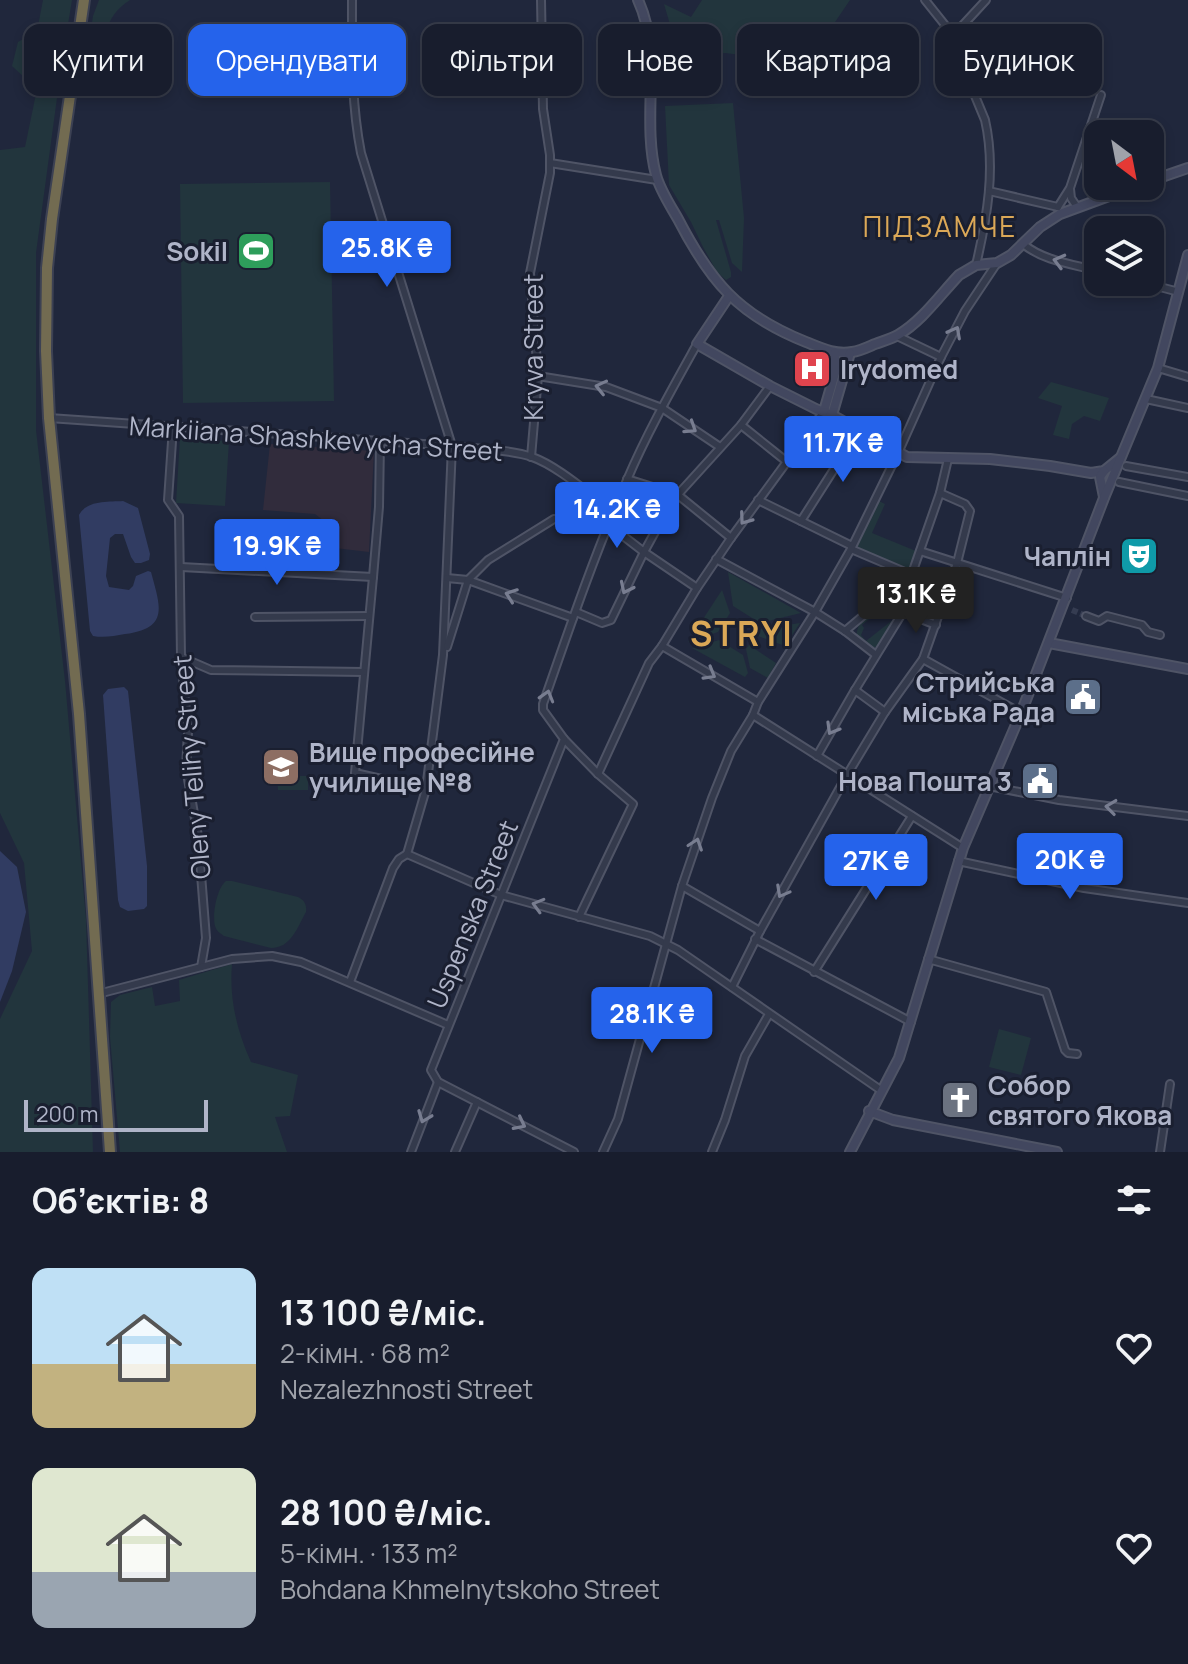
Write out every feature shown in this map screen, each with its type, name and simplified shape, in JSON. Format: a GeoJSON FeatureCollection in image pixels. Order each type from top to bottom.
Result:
{"type":"FeatureCollection","features":[{"type":"Feature","properties":{"kind":"highway"},"geometry":{"type":"LineString","coordinates":[[86,3],[54,203],[47,268],[46,351],[49,418],[79,714],[110,1152]]}},
{"type":"Feature","properties":{"kind":"main road"},"geometry":{"type":"LineString","coordinates":[[640,1],[650,52],[650,137],[657,180],[703,265],[729,296],[793,337],[835,353],[850,353],[897,336],[959,275],[976,265],[997,263],[1011,255],[1059,210],[1097,200]]}},
{"type":"Feature","properties":{"kind":"main road"},"geometry":{"type":"LineString","coordinates":[[1164,176],[1188,168]]}},
{"type":"Feature","properties":{"kind":"main road"},"geometry":{"type":"LineString","coordinates":[[850,1152],[899,1058],[958,861],[1066,605],[1104,498],[1124,462],[1158,368],[1188,255]]}},
{"type":"Feature","properties":{"kind":"main road"},"geometry":{"type":"LineString","coordinates":[[729,296],[697,344],[898,453],[907,457],[990,459],[1102,475],[1110,472],[1116,480]]}},
{"type":"Feature","properties":{"kind":"main road"},"geometry":{"type":"LineString","coordinates":[[828,413],[835,353]]}},
{"type":"Feature","properties":{"kind":"main road"},"geometry":{"type":"LineString","coordinates":[[828,413],[850,353]]}},
{"type":"Feature","properties":{"kind":"main road"},"geometry":{"type":"LineString","coordinates":[[1102,475],[1124,462]]}},
{"type":"Feature","properties":{"kind":"main road"},"geometry":{"type":"LineString","coordinates":[[1102,475],[1104,498]]}},
{"type":"Feature","properties":{"kind":"main road"},"geometry":{"type":"LineString","coordinates":[[1049,643],[1188,669]]}},
{"type":"Feature","properties":{"kind":"main road"},"geometry":{"type":"LineString","coordinates":[[869,1111],[893,1120],[1057,1152]]}},
{"type":"Feature","properties":{"kind":"street"},"geometry":{"type":"LineString","coordinates":[[350,982],[393,868],[407,854],[426,789],[443,662],[452,446],[361,153],[352,91],[352,0]]}},
{"type":"Feature","properties":{"kind":"street","name":"Kryva Street"},"geometry":{"type":"LineString","coordinates":[[531,457],[538,376],[530,273],[550,173],[543,109],[541,0]]}},
{"type":"Feature","properties":{"kind":"street"},"geometry":{"type":"LineString","coordinates":[[925,0],[944,24]]}},
{"type":"Feature","properties":{"kind":"street"},"geometry":{"type":"LineString","coordinates":[[964,24],[986,0]]}},
{"type":"Feature","properties":{"kind":"street"},"geometry":{"type":"LineString","coordinates":[[975,96],[985,120],[989,151],[985,229],[976,265]]}},
{"type":"Feature","properties":{"kind":"street"},"geometry":{"type":"LineString","coordinates":[[989,191],[1059,210],[1070,188],[1101,96]]}},
{"type":"Feature","properties":{"kind":"street"},"geometry":{"type":"LineString","coordinates":[[550,163],[657,180]]}},
{"type":"Feature","properties":{"kind":"street"},"geometry":{"type":"LineString","coordinates":[[1070,188],[1071,198],[1077,207]]}},
{"type":"Feature","properties":{"kind":"street"},"geometry":{"type":"LineString","coordinates":[[1023,244],[1048,258],[1084,267]]}},
{"type":"Feature","properties":{"kind":"street"},"geometry":{"type":"LineString","coordinates":[[603,1152],[618,1119],[682,886],[731,751],[851,547],[941,357],[965,311],[997,263]]}},
{"type":"Feature","properties":{"kind":"street"},"geometry":{"type":"LineString","coordinates":[[1164,291],[1179,297]]}},
{"type":"Feature","properties":{"kind":"street"},"geometry":{"type":"LineString","coordinates":[[897,336],[941,357]]}},
{"type":"Feature","properties":{"kind":"street"},"geometry":{"type":"LineString","coordinates":[[579,917],[633,804],[564,739],[543,710],[543,704],[627,479],[697,344]]}},
{"type":"Feature","properties":{"kind":"street"},"geometry":{"type":"LineString","coordinates":[[1158,368],[1188,377]]}},
{"type":"Feature","properties":{"kind":"street"},"geometry":{"type":"LineString","coordinates":[[538,376],[606,387],[662,408],[720,447]]}},
{"type":"Feature","properties":{"kind":"street"},"geometry":{"type":"LineString","coordinates":[[447,578],[468,580],[602,623],[611,620],[672,501],[741,425],[770,386]]}},
{"type":"Feature","properties":{"kind":"street"},"geometry":{"type":"LineString","coordinates":[[1146,399],[1188,408]]}},
{"type":"Feature","properties":{"kind":"street"},"geometry":{"type":"LineString","coordinates":[[598,774],[649,663],[758,500],[786,461],[828,413]]}},
{"type":"Feature","properties":{"kind":"street","name":"Markiiana Shashkevycha Street"},"geometry":{"type":"LineString","coordinates":[[49,418],[452,446],[531,457],[553,468],[614,512]]}},
{"type":"Feature","properties":{"kind":"street"},"geometry":{"type":"LineString","coordinates":[[741,425],[786,461]]}},
{"type":"Feature","properties":{"kind":"street","name":"Oleny Telihy Street"},"geometry":{"type":"LineString","coordinates":[[173,427],[168,500],[179,516],[181,657],[188,732],[186,768],[198,836],[206,938],[201,967]]}},
{"type":"Feature","properties":{"kind":"street"},"geometry":{"type":"LineString","coordinates":[[801,521],[859,430]]}},
{"type":"Feature","properties":{"kind":"street"},"geometry":{"type":"LineString","coordinates":[[380,441],[379,507],[355,773],[426,789]]}},
{"type":"Feature","properties":{"kind":"street"},"geometry":{"type":"LineString","coordinates":[[817,756],[903,612],[901,605],[940,493],[948,459]]}},
{"type":"Feature","properties":{"kind":"street"},"geometry":{"type":"LineString","coordinates":[[1124,462],[1188,477]]}},
{"type":"Feature","properties":{"kind":"street"},"geometry":{"type":"LineString","coordinates":[[627,479],[678,495],[731,538]]}},
{"type":"Feature","properties":{"kind":"street"},"geometry":{"type":"LineString","coordinates":[[1116,480],[1188,496]]}},
{"type":"Feature","properties":{"kind":"street"},"geometry":{"type":"LineString","coordinates":[[732,987],[755,939],[847,775],[885,712],[923,659],[957,563],[970,511],[965,504],[940,493]]}},
{"type":"Feature","properties":{"kind":"street"},"geometry":{"type":"LineString","coordinates":[[758,500],[912,575]]}},
{"type":"Feature","properties":{"kind":"street"},"geometry":{"type":"LineString","coordinates":[[443,662],[468,580],[488,560],[554,519]]}},
{"type":"Feature","properties":{"kind":"street"},"geometry":{"type":"LineString","coordinates":[[609,525],[697,588]]}},
{"type":"Feature","properties":{"kind":"street"},"geometry":{"type":"LineString","coordinates":[[920,551],[1066,605]]}},
{"type":"Feature","properties":{"kind":"street"},"geometry":{"type":"LineString","coordinates":[[716,559],[815,612],[876,655]]}},
{"type":"Feature","properties":{"kind":"street"},"geometry":{"type":"LineString","coordinates":[[181,567],[373,577]]}},
{"type":"Feature","properties":{"kind":"street"},"geometry":{"type":"LineString","coordinates":[[845,631],[912,575]]}},
{"type":"Feature","properties":{"kind":"street"},"geometry":{"type":"LineString","coordinates":[[903,612],[936,625]]}},
{"type":"Feature","properties":{"kind":"street"},"geometry":{"type":"LineString","coordinates":[[255,617],[369,616]]}},
{"type":"Feature","properties":{"kind":"street"},"geometry":{"type":"LineString","coordinates":[[1086,616],[1099,621],[1107,616],[1142,625],[1148,632],[1160,635]]}},
{"type":"Feature","properties":{"kind":"street"},"geometry":{"type":"LineString","coordinates":[[662,646],[758,702]]}},
{"type":"Feature","properties":{"kind":"street"},"geometry":{"type":"LineString","coordinates":[[181,657],[211,670],[364,672]]}},
{"type":"Feature","properties":{"kind":"street"},"geometry":{"type":"LineString","coordinates":[[923,659],[1021,713]]}},
{"type":"Feature","properties":{"kind":"street"},"geometry":{"type":"LineString","coordinates":[[855,690],[885,712]]}},
{"type":"Feature","properties":{"kind":"street"},"geometry":{"type":"LineString","coordinates":[[753,715],[963,848]]}},
{"type":"Feature","properties":{"kind":"street","name":"Uspenska Street"},"geometry":{"type":"LineString","coordinates":[[438,1082],[431,1070],[564,739]]}},
{"type":"Feature","properties":{"kind":"street"},"geometry":{"type":"LineString","coordinates":[[989,786],[1059,800],[1188,816]]}},
{"type":"Feature","properties":{"kind":"street"},"geometry":{"type":"LineString","coordinates":[[814,972],[912,816]]}},
{"type":"Feature","properties":{"kind":"street"},"geometry":{"type":"LineString","coordinates":[[407,854],[501,895],[650,936],[678,950],[882,1091]]}},
{"type":"Feature","properties":{"kind":"street"},"geometry":{"type":"LineString","coordinates":[[958,861],[1084,888],[1188,903]]}},
{"type":"Feature","properties":{"kind":"street"},"geometry":{"type":"LineString","coordinates":[[682,886],[760,931]]}},
{"type":"Feature","properties":{"kind":"street"},"geometry":{"type":"LineString","coordinates":[[755,939],[911,1022]]}},
{"type":"Feature","properties":{"kind":"street"},"geometry":{"type":"LineString","coordinates":[[98,994],[232,959],[272,956],[301,962],[448,1025]]}},
{"type":"Feature","properties":{"kind":"street"},"geometry":{"type":"LineString","coordinates":[[928,959],[1046,992],[1063,1045],[1068,1053],[1077,1054]]}},
{"type":"Feature","properties":{"kind":"street"},"geometry":{"type":"LineString","coordinates":[[712,1152],[745,1056],[769,1014]]}},
{"type":"Feature","properties":{"kind":"street"},"geometry":{"type":"LineString","coordinates":[[411,1152],[438,1082],[574,1152]]}},
{"type":"Feature","properties":{"kind":"street"},"geometry":{"type":"LineString","coordinates":[[1160,1152],[1170,1084]]}},
{"type":"Feature","properties":{"kind":"street"},"geometry":{"type":"LineString","coordinates":[[455,1152],[477,1102]]}},
{"type":"Feature","properties":{"kind":"shaded area"},"geometry":{"type":"Polygon","coordinates":[[[43,0],[72,0],[68,24],[38,24],[43,0]]]}},
{"type":"Feature","properties":{"kind":"shaded area"},"geometry":{"type":"Polygon","coordinates":[[[99,0],[130,0],[114,14],[109,24],[92,24],[99,0]]]}},
{"type":"Feature","properties":{"kind":"shaded area"},"geometry":{"type":"Polygon","coordinates":[[[702,0],[850,0],[834,24],[737,24],[737,54],[721,54],[721,24],[670,24],[664,4],[691,17],[702,0]]]}},
{"type":"Feature","properties":{"kind":"shaded area"},"geometry":{"type":"Polygon","coordinates":[[[24,39],[24,77],[12,66],[18,42],[24,39]]]}},
{"type":"Feature","properties":{"kind":"shaded area"},"geometry":{"type":"Polygon","coordinates":[[[36,96],[57,96],[36,253],[36,430],[65,681],[86,919],[93,1152],[0,1152],[0,1019],[32,951],[24,863],[0,813],[0,150],[25,147],[36,96]]]}},
{"type":"Feature","properties":{"kind":"shaded area"},"geometry":{"type":"Polygon","coordinates":[[[733,103],[744,218],[742,272],[732,263],[719,220],[716,220],[731,272],[731,277],[726,280],[717,272],[669,185],[665,106],[733,103]]]}},
{"type":"Feature","properties":{"kind":"shaded area","name":"Sokil"},"geometry":{"type":"Polygon","coordinates":[[[330,182],[334,401],[183,403],[180,184],[330,182]]]}},
{"type":"Feature","properties":{"kind":"shaded area"},"geometry":{"type":"Polygon","coordinates":[[[1051,382],[1109,398],[1100,421],[1084,416],[1072,424],[1069,439],[1053,435],[1062,406],[1038,398],[1051,382]]]}},
{"type":"Feature","properties":{"kind":"shaded area"},"geometry":{"type":"Polygon","coordinates":[[[180,438],[229,441],[225,506],[176,503],[180,438]]]}},
{"type":"Feature","properties":{"kind":"shaded area"},"geometry":{"type":"Polygon","coordinates":[[[270,444],[374,451],[369,552],[335,548],[336,530],[315,514],[263,510],[270,444]]]}},
{"type":"Feature","properties":{"kind":"shaded area"},"geometry":{"type":"Polygon","coordinates":[[[879,501],[885,504],[872,533],[916,551],[908,570],[855,546],[879,501]]]}},
{"type":"Feature","properties":{"kind":"shaded area"},"geometry":{"type":"Polygon","coordinates":[[[728,572],[801,613],[760,623],[733,606],[728,572]]]}},
{"type":"Feature","properties":{"kind":"shaded area"},"geometry":{"type":"Polygon","coordinates":[[[722,590],[730,613],[718,632],[688,642],[722,590]]]}},
{"type":"Feature","properties":{"kind":"shaded area"},"geometry":{"type":"Polygon","coordinates":[[[886,601],[888,603],[862,625],[861,635],[866,641],[899,615],[880,644],[872,648],[857,635],[858,630],[867,616],[886,601]]]}},
{"type":"Feature","properties":{"kind":"shaded area"},"geometry":{"type":"Polygon","coordinates":[[[800,623],[785,646],[755,635],[760,629],[800,623]]]}},
{"type":"Feature","properties":{"kind":"shaded area"},"geometry":{"type":"Polygon","coordinates":[[[719,640],[743,655],[748,673],[745,677],[692,648],[719,640]]]}},
{"type":"Feature","properties":{"kind":"shaded area"},"geometry":{"type":"Polygon","coordinates":[[[749,645],[776,663],[768,678],[750,668],[746,649],[749,645]]]}},
{"type":"Feature","properties":{"kind":"shaded area"},"geometry":{"type":"Polygon","coordinates":[[[277,776],[308,776],[308,790],[278,790],[277,776]]]}},
{"type":"Feature","properties":{"kind":"shaded area"},"geometry":{"type":"Polygon","coordinates":[[[226,881],[302,899],[306,912],[284,945],[271,948],[219,932],[214,921],[215,908],[220,889],[226,881]]]}},
{"type":"Feature","properties":{"kind":"shaded area"},"geometry":{"type":"Polygon","coordinates":[[[232,964],[235,1014],[251,1062],[298,1075],[290,1116],[275,1117],[287,1152],[120,1152],[110,1037],[111,1002],[120,995],[152,987],[155,1006],[180,1001],[179,980],[232,964]]]}},
{"type":"Feature","properties":{"kind":"shaded area"},"geometry":{"type":"Polygon","coordinates":[[[999,1029],[1031,1038],[1021,1075],[989,1067],[999,1029]]]}},
{"type":"Feature","properties":{"kind":"water"},"geometry":{"type":"Polygon","coordinates":[[[123,501],[138,508],[150,554],[149,560],[135,563],[123,534],[110,538],[106,576],[109,587],[129,590],[136,576],[151,572],[159,605],[158,614],[149,627],[139,631],[93,636],[90,631],[79,515],[92,504],[123,501]]]}},
{"type":"Feature","properties":{"kind":"water"},"geometry":{"type":"Polygon","coordinates":[[[124,687],[128,691],[147,866],[147,906],[128,911],[120,907],[118,900],[103,695],[108,689],[124,687]]]}},
{"type":"Feature","properties":{"kind":"water"},"geometry":{"type":"Polygon","coordinates":[[[0,851],[17,867],[26,912],[12,971],[0,1002],[0,851]]]}},
{"type":"Feature","properties":{"kind":"tunnel"},"geometry":{"type":"LineString","coordinates":[[1072,610],[1086,616]]}},
{"type":"Feature","properties":{"kind":"place","name":"Sokil"},"geometry":{"type":"Point","coordinates":[256,251]}},
{"type":"Feature","properties":{"kind":"place","name":"Irydomed"},"geometry":{"type":"Point","coordinates":[812,369]}},
{"type":"Feature","properties":{"kind":"place","name":"Чаплін"},"geometry":{"type":"Point","coordinates":[1139,556]}},
{"type":"Feature","properties":{"kind":"place","name":"Стрийська міська Рада"},"geometry":{"type":"Point","coordinates":[1083,697]}},
{"type":"Feature","properties":{"kind":"place","name":"Вище професійне училище №8"},"geometry":{"type":"Point","coordinates":[281,767]}},
{"type":"Feature","properties":{"kind":"place","name":"Нова Пошта 3"},"geometry":{"type":"Point","coordinates":[1040,781]}},
{"type":"Feature","properties":{"kind":"place","name":"Собор святого Якова"},"geometry":{"type":"Point","coordinates":[960,1100]}},
{"type":"Feature","properties":{"kind":"district","name":"ПІДЗАМЧЕ"},"geometry":{"type":"Point","coordinates":[940,226]}},
{"type":"Feature","properties":{"kind":"district","name":"STRYI"},"geometry":{"type":"Point","coordinates":[742,633]}}]}
